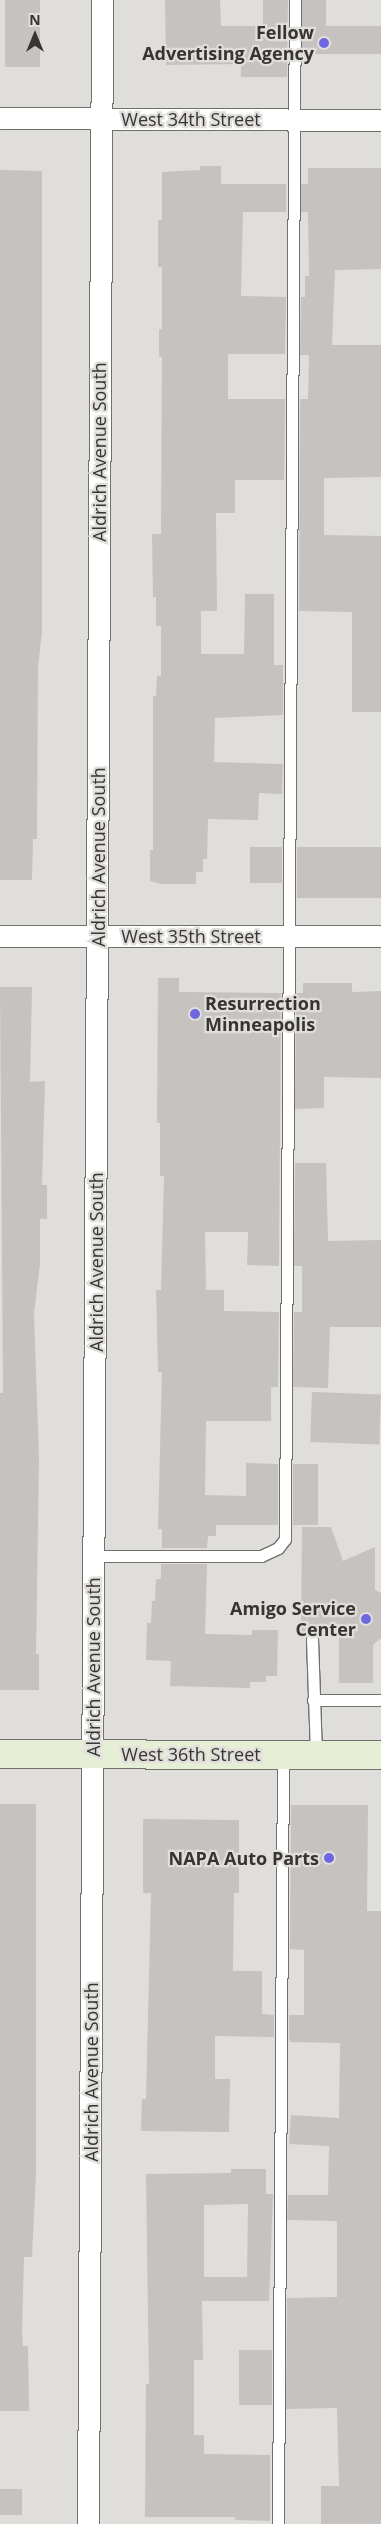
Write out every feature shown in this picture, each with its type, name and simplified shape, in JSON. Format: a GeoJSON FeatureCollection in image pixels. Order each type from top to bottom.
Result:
{"type":"FeatureCollection","features":[{"type":"Feature","properties":{"kind":"street","name":"Aldrich Avenue South"},"geometry":{"type":"LineString","coordinates":[[88,2524],[102,0]]}},
{"type":"Feature","properties":{"kind":"street","name":"West 34th Street"},"geometry":{"type":"LineString","coordinates":[[0,118],[381,120]]}},
{"type":"Feature","properties":{"kind":"street","name":"West 35th Street"},"geometry":{"type":"LineString","coordinates":[[0,936],[381,936]]}},
{"type":"Feature","properties":{"kind":"street","name":"West 36th Street"},"geometry":{"type":"LineString","coordinates":[[0,1754],[283,1753],[381,1755]]}},
{"type":"Feature","properties":{"kind":"lane"},"geometry":{"type":"LineString","coordinates":[[94,1556],[261,1556],[278,1548],[285,1539],[294,0]]}},
{"type":"Feature","properties":{"kind":"lane"},"geometry":{"type":"LineString","coordinates":[[312,1639],[316,1755]]}},
{"type":"Feature","properties":{"kind":"lane"},"geometry":{"type":"LineString","coordinates":[[313,1700],[381,1700]]}},
{"type":"Feature","properties":{"kind":"lane"},"geometry":{"type":"LineString","coordinates":[[278,2524],[283,1753]]}},
{"type":"Feature","properties":{"kind":"building"},"geometry":{"type":"Polygon","coordinates":[[[5,0],[40,0],[40,67],[5,67],[5,0]]]}},
{"type":"Feature","properties":{"kind":"building"},"geometry":{"type":"Polygon","coordinates":[[[165,0],[220,0],[221,26],[263,26],[263,0],[288,0],[287,77],[241,77],[241,64],[166,65],[165,0]]]}},
{"type":"Feature","properties":{"kind":"building"},"geometry":{"type":"Polygon","coordinates":[[[302,0],[326,0],[326,26],[381,26],[381,54],[302,54],[302,0]]]}},
{"type":"Feature","properties":{"kind":"building"},"geometry":{"type":"Polygon","coordinates":[[[200,166],[221,166],[221,184],[286,184],[286,212],[243,212],[241,296],[286,297],[285,354],[228,354],[228,399],[285,399],[284,480],[235,480],[235,513],[216,513],[217,611],[201,611],[201,654],[244,654],[245,594],[274,594],[274,665],[283,665],[283,715],[215,718],[214,762],[283,764],[282,794],[259,793],[258,820],[208,819],[207,859],[203,859],[203,872],[196,872],[196,884],[161,884],[150,881],[150,850],[153,850],[153,696],[156,696],[157,676],[161,676],[161,626],[156,626],[156,597],[153,597],[152,534],[161,534],[162,357],[159,357],[159,329],[162,329],[162,267],[158,267],[158,220],[162,220],[162,172],[200,170],[200,166]]]}},
{"type":"Feature","properties":{"kind":"building"},"geometry":{"type":"Polygon","coordinates":[[[308,168],[381,168],[381,269],[335,270],[332,345],[381,345],[381,477],[324,478],[324,535],[381,536],[381,712],[352,712],[352,612],[299,611],[300,399],[308,399],[309,355],[300,355],[301,297],[305,297],[305,276],[309,276],[308,212],[301,212],[301,184],[308,184],[308,168]]]}},
{"type":"Feature","properties":{"kind":"building"},"geometry":{"type":"Polygon","coordinates":[[[0,170],[42,171],[42,632],[38,667],[37,839],[33,839],[32,880],[0,880],[0,170]]]}},
{"type":"Feature","properties":{"kind":"building"},"geometry":{"type":"Polygon","coordinates":[[[250,847],[282,847],[282,883],[250,883],[250,847]]]}},
{"type":"Feature","properties":{"kind":"building"},"geometry":{"type":"Polygon","coordinates":[[[297,847],[381,847],[381,898],[297,898],[297,847]]]}},
{"type":"Feature","properties":{"kind":"building"},"geometry":{"type":"Polygon","coordinates":[[[158,978],[179,978],[179,992],[281,993],[279,1266],[247,1265],[248,1232],[205,1232],[206,1290],[224,1290],[224,1311],[279,1312],[278,1387],[271,1387],[271,1421],[206,1421],[205,1495],[246,1496],[246,1463],[278,1464],[278,1525],[216,1525],[216,1536],[208,1536],[207,1548],[162,1548],[162,1529],[158,1529],[162,1372],[158,1372],[156,1290],[161,1290],[164,1176],[160,1176],[160,1123],[157,1123],[158,978]]]}},
{"type":"Feature","properties":{"kind":"building"},"geometry":{"type":"Polygon","coordinates":[[[303,983],[352,983],[352,992],[381,991],[381,1078],[324,1077],[324,1108],[295,1109],[296,993],[303,993],[303,983]]]}},
{"type":"Feature","properties":{"kind":"building"},"geometry":{"type":"Polygon","coordinates":[[[0,987],[32,987],[30,1082],[45,1081],[42,1185],[47,1185],[47,1219],[40,1219],[40,1263],[34,1314],[39,1459],[36,1654],[39,1654],[39,1690],[0,1690],[0,1393],[3,1393],[0,987]]]}},
{"type":"Feature","properties":{"kind":"building"},"geometry":{"type":"Polygon","coordinates":[[[295,1163],[326,1163],[328,1241],[381,1240],[381,1327],[330,1327],[328,1388],[293,1387],[294,1312],[302,1312],[302,1266],[294,1266],[295,1163]]]}},
{"type":"Feature","properties":{"kind":"building"},"geometry":{"type":"Polygon","coordinates":[[[312,1392],[381,1394],[379,1444],[310,1442],[312,1392]]]}},
{"type":"Feature","properties":{"kind":"building"},"geometry":{"type":"Polygon","coordinates":[[[293,1464],[318,1464],[318,1525],[293,1525],[293,1464]]]}},
{"type":"Feature","properties":{"kind":"building"},"geometry":{"type":"Polygon","coordinates":[[[302,1527],[331,1527],[343,1561],[375,1547],[375,1590],[381,1593],[381,1638],[373,1645],[373,1683],[339,1683],[339,1635],[312,1632],[301,1635],[302,1527]]]}},
{"type":"Feature","properties":{"kind":"building"},"geometry":{"type":"Polygon","coordinates":[[[161,1564],[207,1564],[205,1634],[252,1635],[252,1630],[278,1630],[277,1676],[266,1676],[266,1682],[250,1682],[250,1688],[170,1686],[171,1661],[146,1660],[147,1623],[151,1623],[152,1601],[155,1601],[156,1579],[161,1579],[161,1564]]]}},
{"type":"Feature","properties":{"kind":"building"},"geometry":{"type":"Polygon","coordinates":[[[0,1804],[36,1804],[36,2173],[32,2257],[24,2257],[22,2332],[23,2346],[28,2346],[29,2411],[0,2411],[0,1804]]]}},
{"type":"Feature","properties":{"kind":"building"},"geometry":{"type":"Polygon","coordinates":[[[291,1805],[368,1805],[367,1911],[381,1911],[381,2524],[321,2524],[321,2486],[339,2486],[337,2408],[286,2409],[287,2298],[337,2297],[337,2221],[287,2220],[288,2195],[328,2195],[329,2146],[289,2144],[291,2115],[339,2118],[340,2043],[290,2042],[289,2015],[304,2015],[304,1950],[290,1949],[291,1805]]]}},
{"type":"Feature","properties":{"kind":"building"},"geometry":{"type":"Polygon","coordinates":[[[143,1819],[239,1820],[239,1893],[234,1893],[233,1971],[262,1971],[262,2014],[274,2015],[274,2037],[215,2036],[215,2079],[230,2079],[229,2132],[141,2131],[142,2099],[146,2099],[151,1893],[143,1893],[143,1819]]]}},
{"type":"Feature","properties":{"kind":"building"},"geometry":{"type":"Polygon","coordinates":[[[231,2169],[266,2169],[266,2194],[273,2194],[269,2301],[202,2301],[203,2360],[194,2360],[194,2435],[204,2435],[204,2454],[270,2455],[270,2521],[235,2520],[235,2517],[145,2517],[146,2384],[149,2384],[146,2174],[231,2173],[231,2169]],[[248,2204],[204,2205],[204,2277],[247,2277],[248,2204]]]}},
{"type":"Feature","properties":{"kind":"building"},"geometry":{"type":"Polygon","coordinates":[[[239,2350],[272,2350],[272,2405],[239,2405],[239,2350]]]}},
{"type":"Feature","properties":{"kind":"building"},"geometry":{"type":"Polygon","coordinates":[[[0,2489],[22,2489],[22,2515],[0,2515],[0,2489]]]}},
{"type":"Feature","properties":{"kind":"place","name":"Fellow Advertising Agency"},"geometry":{"type":"Point","coordinates":[324,43]}},
{"type":"Feature","properties":{"kind":"place","name":"Resurrection Minneapolis"},"geometry":{"type":"Point","coordinates":[195,1014]}},
{"type":"Feature","properties":{"kind":"place","name":"Amigo Service Center"},"geometry":{"type":"Point","coordinates":[366,1619]}},
{"type":"Feature","properties":{"kind":"place","name":"NAPA Auto Parts"},"geometry":{"type":"Point","coordinates":[329,1858]}}]}
